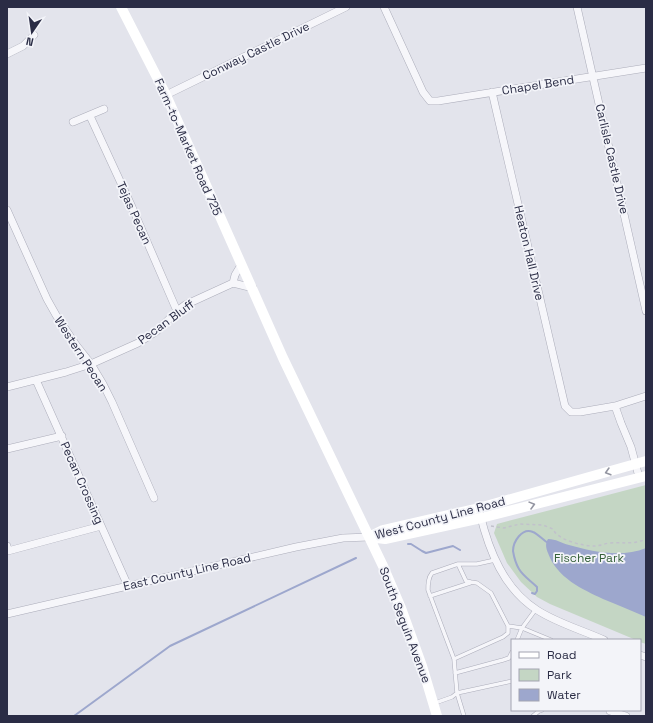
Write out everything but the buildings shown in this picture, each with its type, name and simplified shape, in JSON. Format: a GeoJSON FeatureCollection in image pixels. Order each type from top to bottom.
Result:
{"type":"FeatureCollection","features":[{"type":"Feature","properties":{"kind":"main road","name":"Farm-to-Market Road 725"},"geometry":{"type":"LineString","coordinates":[[120,7],[166,95],[241,265],[253,288]]}},
{"type":"Feature","properties":{"kind":"main road","name":"South Seguin Avenue"},"geometry":{"type":"LineString","coordinates":[[253,288],[283,358],[383,566],[401,608],[422,666],[437,716]]}},
{"type":"Feature","properties":{"kind":"main road","name":"West County Line Road"},"geometry":{"type":"LineString","coordinates":[[369,537],[385,539],[480,513],[641,463]]}},
{"type":"Feature","properties":{"kind":"main road","name":"West County Line Road"},"geometry":{"type":"LineString","coordinates":[[480,513],[643,477]]}},
{"type":"Feature","properties":{"kind":"street","name":"Conway Castle Drive"},"geometry":{"type":"LineString","coordinates":[[166,95],[346,7]]}},
{"type":"Feature","properties":{"kind":"street","name":"Chapel Bend"},"geometry":{"type":"LineString","coordinates":[[384,7],[423,92],[430,101],[438,101],[646,68]]}},
{"type":"Feature","properties":{"kind":"street","name":"Carlisle Castle Drive"},"geometry":{"type":"LineString","coordinates":[[577,7],[646,311]]}},
{"type":"Feature","properties":{"kind":"street"},"geometry":{"type":"LineString","coordinates":[[7,54],[23,46],[34,35]]}},
{"type":"Feature","properties":{"kind":"street","name":"Heaton Hall Drive"},"geometry":{"type":"LineString","coordinates":[[492,92],[565,406],[571,412],[580,412],[615,406]]}},
{"type":"Feature","properties":{"kind":"street"},"geometry":{"type":"LineString","coordinates":[[73,122],[104,109]]}},
{"type":"Feature","properties":{"kind":"street","name":"Tejas Pecan"},"geometry":{"type":"LineString","coordinates":[[90,116],[177,311]]}},
{"type":"Feature","properties":{"kind":"street","name":"Western Pecan"},"geometry":{"type":"LineString","coordinates":[[7,210],[47,299],[56,315],[91,364],[103,384],[154,498]]}},
{"type":"Feature","properties":{"kind":"street"},"geometry":{"type":"LineString","coordinates":[[241,265],[235,275],[233,283],[253,288]]}},
{"type":"Feature","properties":{"kind":"street","name":"Pecan Bluff"},"geometry":{"type":"LineString","coordinates":[[7,387],[91,364],[138,343],[157,331],[185,305],[233,283]]}},
{"type":"Feature","properties":{"kind":"street","name":"Pecan Crossing"},"geometry":{"type":"LineString","coordinates":[[36,380],[128,586]]}},
{"type":"Feature","properties":{"kind":"street"},"geometry":{"type":"LineString","coordinates":[[643,477],[641,463],[631,447],[615,406],[646,396]]}},
{"type":"Feature","properties":{"kind":"street"},"geometry":{"type":"LineString","coordinates":[[7,449],[62,436]]}},
{"type":"Feature","properties":{"kind":"street"},"geometry":{"type":"LineString","coordinates":[[480,513],[485,533],[495,560],[510,585],[524,600],[551,618],[602,639]]}},
{"type":"Feature","properties":{"kind":"street"},"geometry":{"type":"LineString","coordinates":[[8,548],[101,526]]}},
{"type":"Feature","properties":{"kind":"street","name":"East County Line Road"},"geometry":{"type":"LineString","coordinates":[[7,614],[296,547],[343,538],[369,537]]}},
{"type":"Feature","properties":{"kind":"street"},"geometry":{"type":"LineString","coordinates":[[610,712],[626,716]]}},
{"type":"Feature","properties":{"kind":"lane"},"geometry":{"type":"LineString","coordinates":[[464,716],[457,693],[454,659],[430,596],[428,584],[432,573],[458,564],[477,564],[495,560]]}},
{"type":"Feature","properties":{"kind":"lane"},"geometry":{"type":"LineString","coordinates":[[454,659],[503,637],[508,633],[508,626],[491,593],[477,583],[466,581],[458,564]]}},
{"type":"Feature","properties":{"kind":"lane"},"geometry":{"type":"LineString","coordinates":[[430,596],[471,582]]}},
{"type":"Feature","properties":{"kind":"lane"},"geometry":{"type":"LineString","coordinates":[[517,639],[522,628],[536,609]]}},
{"type":"Feature","properties":{"kind":"lane"},"geometry":{"type":"LineString","coordinates":[[508,626],[522,628],[541,638]]}},
{"type":"Feature","properties":{"kind":"lane"},"geometry":{"type":"LineString","coordinates":[[455,673],[509,658],[511,654]]}},
{"type":"Feature","properties":{"kind":"lane"},"geometry":{"type":"LineString","coordinates":[[433,704],[457,693],[511,681]]}},
{"type":"Feature","properties":{"kind":"path"},"geometry":{"type":"LineString","coordinates":[[491,526],[504,528],[520,524],[543,525],[553,529],[557,535],[567,540],[592,546],[610,543],[628,544],[641,542],[646,539]]}},
{"type":"Feature","properties":{"kind":"green space","name":"Fischer Park"},"geometry":{"type":"Polygon","coordinates":[[[646,485],[646,644],[641,642],[641,639],[634,639],[550,604],[537,597],[521,582],[507,563],[494,533],[497,524],[646,485]]]}},
{"type":"Feature","properties":{"kind":"water"},"geometry":{"type":"Polygon","coordinates":[[[548,539],[588,550],[608,553],[627,553],[646,548],[646,617],[603,599],[571,582],[552,562],[546,548],[548,539]]]}},
{"type":"Feature","properties":{"kind":"waterway"},"geometry":{"type":"LineString","coordinates":[[532,593],[535,594],[537,587],[518,567],[515,560],[513,547],[519,536],[522,533],[529,531],[535,533],[548,543]]}},
{"type":"Feature","properties":{"kind":"waterway"},"geometry":{"type":"LineString","coordinates":[[408,544],[411,544],[426,553],[453,546],[460,550]]}},
{"type":"Feature","properties":{"kind":"waterway"},"geometry":{"type":"LineString","coordinates":[[74,716],[170,646],[356,558]]}}]}
